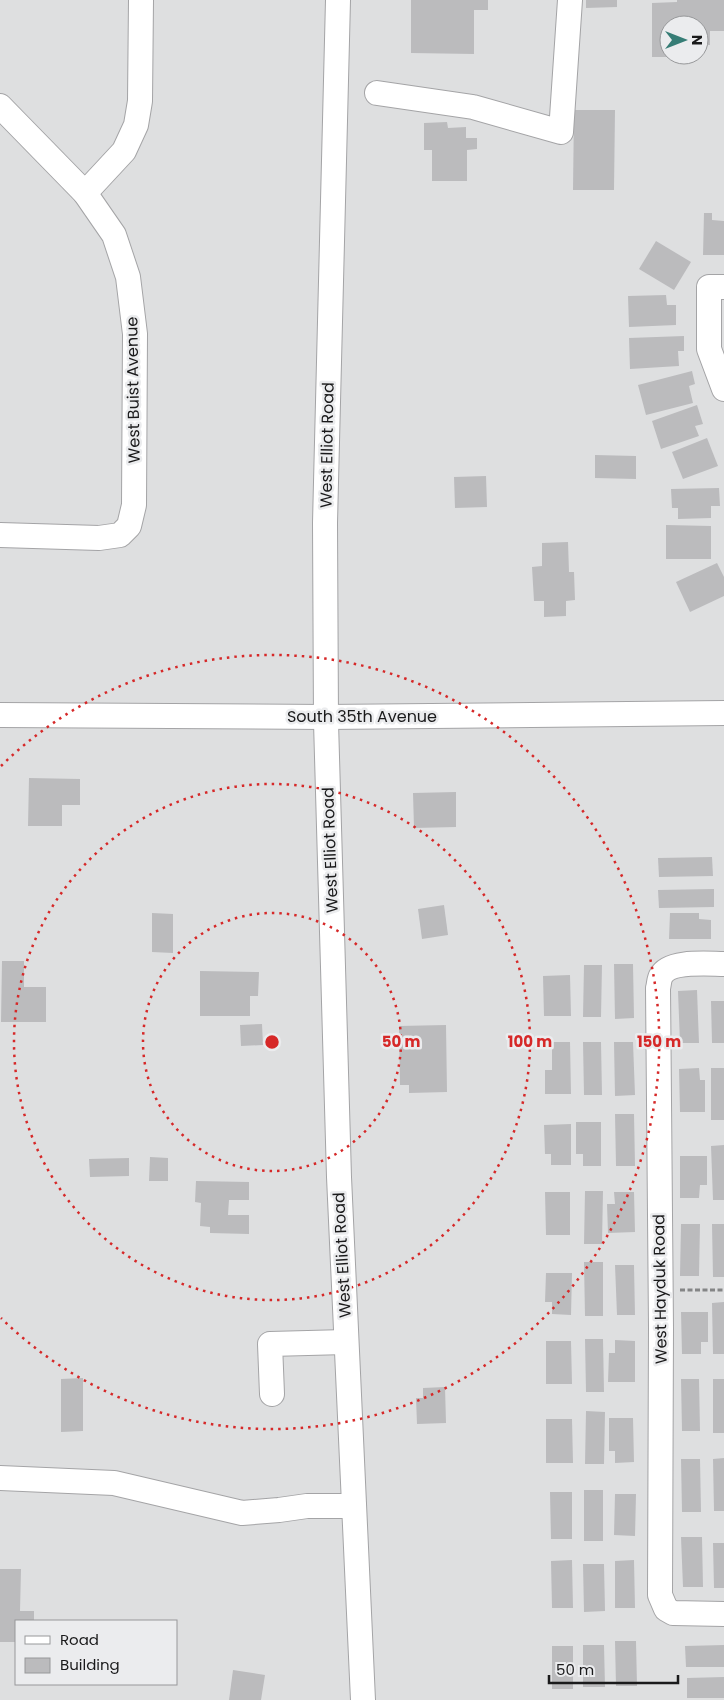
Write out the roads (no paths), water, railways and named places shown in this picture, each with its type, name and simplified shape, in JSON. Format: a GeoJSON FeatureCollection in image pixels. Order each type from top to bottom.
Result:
{"type":"FeatureCollection","features":[{"type":"Feature","properties":{"kind":"street"},"geometry":{"type":"LineString","coordinates":[[85,193],[124,151],[136,125],[140,101],[141,0]]}},
{"type":"Feature","properties":{"kind":"street","name":"West Elliot Road"},"geometry":{"type":"LineString","coordinates":[[338,0],[325,523],[326,717],[339,1177],[363,1700]]}},
{"type":"Feature","properties":{"kind":"street"},"geometry":{"type":"LineString","coordinates":[[377,93],[473,107],[561,132],[570,0]]}},
{"type":"Feature","properties":{"kind":"street","name":"West Buist Avenue"},"geometry":{"type":"LineString","coordinates":[[0,535],[100,538],[120,535],[129,526],[134,505],[135,334],[128,277],[114,235],[85,193],[2,114]]}},
{"type":"Feature","properties":{"kind":"street"},"geometry":{"type":"LineString","coordinates":[[716,287],[709,349],[724,390]]}},
{"type":"Feature","properties":{"kind":"street","name":"South 35th Avenue"},"geometry":{"type":"LineString","coordinates":[[0,715],[326,717],[724,713]]}},
{"type":"Feature","properties":{"kind":"street","name":"West Hayduk Road"},"geometry":{"type":"LineString","coordinates":[[724,964],[674,966],[660,976],[658,988],[660,1595],[666,1609],[673,1613],[724,1614]]}},
{"type":"Feature","properties":{"kind":"street"},"geometry":{"type":"LineString","coordinates":[[272,1394],[270,1344],[346,1342]]}},
{"type":"Feature","properties":{"kind":"street"},"geometry":{"type":"LineString","coordinates":[[0,1478],[114,1483],[242,1513],[307,1506],[354,1506]]}}]}
